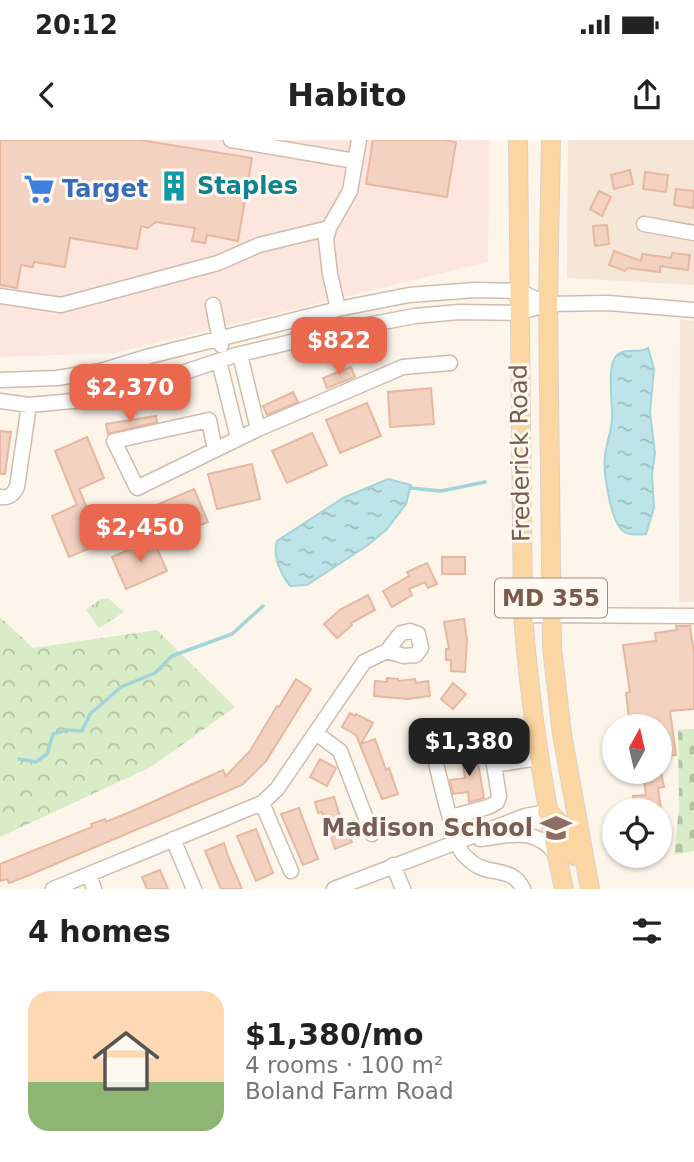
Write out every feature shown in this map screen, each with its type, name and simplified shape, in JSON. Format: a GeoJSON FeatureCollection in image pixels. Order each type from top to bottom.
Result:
{"type":"FeatureCollection","features":[{"type":"Feature","properties":{"kind":"main road","name":"Frederick Road"},"geometry":{"type":"LineString","coordinates":[[518,140],[523,615],[538,758],[564,889]]}},
{"type":"Feature","properties":{"kind":"main road","name":"Frederick Road"},"geometry":{"type":"LineString","coordinates":[[551,140],[548,304],[552,648],[562,734],[589,885]]}},
{"type":"Feature","properties":{"kind":"main road"},"geometry":{"type":"LineString","coordinates":[[547,812],[557,818],[565,829],[579,868],[589,885]]}},
{"type":"Feature","properties":{"kind":"street"},"geometry":{"type":"LineString","coordinates":[[231,140],[355,161]]}},
{"type":"Feature","properties":{"kind":"street"},"geometry":{"type":"LineString","coordinates":[[338,309],[326,239],[329,228],[350,191],[359,140]]}},
{"type":"Feature","properties":{"kind":"street"},"geometry":{"type":"LineString","coordinates":[[644,224],[694,233]]}},
{"type":"Feature","properties":{"kind":"street"},"geometry":{"type":"LineString","coordinates":[[0,296],[61,305],[218,263],[259,245],[329,228]]}},
{"type":"Feature","properties":{"kind":"street"},"geometry":{"type":"LineString","coordinates":[[0,380],[57,378],[102,371],[150,356],[338,309],[434,292],[518,291],[548,304]]}},
{"type":"Feature","properties":{"kind":"street"},"geometry":{"type":"LineString","coordinates":[[0,401],[29,405],[84,400],[141,387],[240,355],[358,326],[415,316],[459,312],[518,313],[548,304],[608,303],[694,310]]}},
{"type":"Feature","properties":{"kind":"street"},"geometry":{"type":"LineString","coordinates":[[213,305],[238,438]]}},
{"type":"Feature","properties":{"kind":"street"},"geometry":{"type":"LineString","coordinates":[[240,355],[258,429]]}},
{"type":"Feature","properties":{"kind":"street"},"geometry":{"type":"LineString","coordinates":[[215,450],[209,420],[114,441],[137,488],[215,450],[238,438],[403,367],[450,363]]}},
{"type":"Feature","properties":{"kind":"street"},"geometry":{"type":"LineString","coordinates":[[0,497],[6,498],[14,494],[17,487],[29,405]]}},
{"type":"Feature","properties":{"kind":"street"},"geometry":{"type":"LineString","coordinates":[[523,615],[694,615]]}},
{"type":"Feature","properties":{"kind":"street"},"geometry":{"type":"LineString","coordinates":[[53,889],[262,803],[277,789],[364,662],[387,651]]}},
{"type":"Feature","properties":{"kind":"street"},"geometry":{"type":"LineString","coordinates":[[316,733],[340,751],[372,834]]}},
{"type":"Feature","properties":{"kind":"street"},"geometry":{"type":"LineString","coordinates":[[451,817],[497,802],[499,796],[494,765],[490,745],[487,743],[442,737],[433,740],[440,778],[458,842],[462,853],[480,869],[511,874],[523,889]]}},
{"type":"Feature","properties":{"kind":"street"},"geometry":{"type":"LineString","coordinates":[[494,765],[538,758]]}},
{"type":"Feature","properties":{"kind":"street"},"geometry":{"type":"LineString","coordinates":[[262,803],[291,871]]}},
{"type":"Feature","properties":{"kind":"street"},"geometry":{"type":"LineString","coordinates":[[334,889],[525,816],[547,812]]}},
{"type":"Feature","properties":{"kind":"street"},"geometry":{"type":"LineString","coordinates":[[458,842],[526,834],[542,839],[556,855]]}},
{"type":"Feature","properties":{"kind":"street"},"geometry":{"type":"LineString","coordinates":[[173,839],[194,889]]}},
{"type":"Feature","properties":{"kind":"street"},"geometry":{"type":"LineString","coordinates":[[393,865],[403,889]]}},
{"type":"Feature","properties":{"kind":"street"},"geometry":{"type":"LineString","coordinates":[[89,874],[94,889]]}},
{"type":"Feature","properties":{"kind":"shaded area"},"geometry":{"type":"Polygon","coordinates":[[[0,140],[489,140],[488,262],[114,353],[0,357],[0,140]]]}},
{"type":"Feature","properties":{"kind":"shaded area"},"geometry":{"type":"Polygon","coordinates":[[[568,140],[694,140],[694,285],[567,278],[568,140]]]}},
{"type":"Feature","properties":{"kind":"shaded area"},"geometry":{"type":"Polygon","coordinates":[[[680,319],[694,321],[694,602],[679,602],[680,319]]]}},
{"type":"Feature","properties":{"kind":"green space"},"geometry":{"type":"Polygon","coordinates":[[[108,598],[124,612],[99,628],[86,610],[99,600],[108,598]]]}},
{"type":"Feature","properties":{"kind":"green space"},"geometry":{"type":"Polygon","coordinates":[[[0,617],[33,648],[157,630],[235,707],[151,767],[0,837],[0,617]]]}},
{"type":"Feature","properties":{"kind":"green space"},"geometry":{"type":"Polygon","coordinates":[[[694,729],[694,851],[674,855],[679,808],[678,730],[694,729]]]}},
{"type":"Feature","properties":{"kind":"water"},"geometry":{"type":"Polygon","coordinates":[[[648,348],[654,368],[650,413],[655,453],[652,474],[654,508],[646,534],[632,534],[623,531],[617,523],[606,483],[605,456],[612,418],[611,375],[617,355],[624,351],[648,348]]]}},
{"type":"Feature","properties":{"kind":"water"},"geometry":{"type":"Polygon","coordinates":[[[388,479],[411,485],[406,504],[387,529],[368,545],[307,585],[290,586],[278,565],[277,541],[343,498],[388,479]]]}},
{"type":"Feature","properties":{"kind":"building"},"geometry":{"type":"Polygon","coordinates":[[[0,140],[140,140],[252,158],[238,241],[207,235],[205,243],[192,241],[195,228],[156,222],[148,228],[141,226],[137,249],[70,238],[65,267],[34,262],[33,267],[21,265],[17,288],[0,285],[0,140]]]}},
{"type":"Feature","properties":{"kind":"building"},"geometry":{"type":"Polygon","coordinates":[[[373,140],[456,142],[447,197],[366,184],[373,140]]]}},
{"type":"Feature","properties":{"kind":"building"},"geometry":{"type":"Polygon","coordinates":[[[630,170],[633,184],[614,189],[611,175],[630,170]]]}},
{"type":"Feature","properties":{"kind":"building"},"geometry":{"type":"Polygon","coordinates":[[[645,172],[668,175],[666,192],[643,189],[645,172]]]}},
{"type":"Feature","properties":{"kind":"building"},"geometry":{"type":"Polygon","coordinates":[[[676,189],[694,191],[693,208],[674,205],[676,189]]]}},
{"type":"Feature","properties":{"kind":"building"},"geometry":{"type":"Polygon","coordinates":[[[599,191],[611,197],[602,216],[590,209],[599,191]]]}},
{"type":"Feature","properties":{"kind":"building"},"geometry":{"type":"Polygon","coordinates":[[[607,225],[609,244],[595,246],[593,226],[607,225]]]}},
{"type":"Feature","properties":{"kind":"building"},"geometry":{"type":"Polygon","coordinates":[[[614,251],[641,261],[642,254],[671,258],[672,253],[690,255],[688,270],[660,266],[660,272],[627,268],[625,271],[609,265],[614,251]]]}},
{"type":"Feature","properties":{"kind":"building"},"geometry":{"type":"Polygon","coordinates":[[[351,367],[355,377],[327,388],[323,378],[351,367]]]}},
{"type":"Feature","properties":{"kind":"building"},"geometry":{"type":"Polygon","coordinates":[[[431,388],[434,424],[390,427],[388,392],[431,388]]]}},
{"type":"Feature","properties":{"kind":"building"},"geometry":{"type":"Polygon","coordinates":[[[293,392],[298,402],[267,415],[263,406],[293,392]]]}},
{"type":"Feature","properties":{"kind":"building"},"geometry":{"type":"Polygon","coordinates":[[[367,403],[381,436],[340,453],[326,420],[367,403]]]}},
{"type":"Feature","properties":{"kind":"building"},"geometry":{"type":"Polygon","coordinates":[[[156,416],[157,422],[108,434],[106,424],[156,416]]]}},
{"type":"Feature","properties":{"kind":"building"},"geometry":{"type":"Polygon","coordinates":[[[0,431],[11,432],[5,474],[0,474],[0,431]]]}},
{"type":"Feature","properties":{"kind":"building"},"geometry":{"type":"Polygon","coordinates":[[[312,433],[327,465],[287,483],[272,451],[312,433]]]}},
{"type":"Feature","properties":{"kind":"building"},"geometry":{"type":"Polygon","coordinates":[[[87,437],[104,478],[79,489],[102,543],[69,557],[52,516],[77,505],[55,451],[87,437]]]}},
{"type":"Feature","properties":{"kind":"building"},"geometry":{"type":"Polygon","coordinates":[[[252,464],[260,499],[217,509],[208,474],[252,464]]]}},
{"type":"Feature","properties":{"kind":"building"},"geometry":{"type":"Polygon","coordinates":[[[194,489],[208,522],[167,539],[154,506],[194,489]]]}},
{"type":"Feature","properties":{"kind":"building"},"geometry":{"type":"Polygon","coordinates":[[[153,539],[167,571],[126,589],[112,557],[153,539]]]}},
{"type":"Feature","properties":{"kind":"building"},"geometry":{"type":"Polygon","coordinates":[[[442,557],[465,557],[465,574],[442,574],[442,557]]]}},
{"type":"Feature","properties":{"kind":"building"},"geometry":{"type":"Polygon","coordinates":[[[427,563],[437,584],[428,588],[425,582],[409,589],[412,595],[392,607],[383,591],[409,576],[407,572],[427,563]]]}},
{"type":"Feature","properties":{"kind":"building"},"geometry":{"type":"Polygon","coordinates":[[[368,595],[375,610],[351,623],[337,638],[324,624],[341,609],[368,595]]]}},
{"type":"Feature","properties":{"kind":"building"},"geometry":{"type":"Polygon","coordinates":[[[464,619],[467,640],[465,672],[451,671],[451,660],[446,660],[446,649],[449,649],[444,622],[464,619]]]}},
{"type":"Feature","properties":{"kind":"building"},"geometry":{"type":"Polygon","coordinates":[[[676,626],[690,626],[694,654],[694,709],[670,711],[670,714],[629,714],[626,693],[630,692],[623,645],[656,641],[655,633],[677,630],[676,626]]]}},
{"type":"Feature","properties":{"kind":"building"},"geometry":{"type":"Polygon","coordinates":[[[387,678],[398,681],[415,679],[416,683],[428,681],[430,696],[408,699],[374,696],[375,681],[387,682],[387,678]]]}},
{"type":"Feature","properties":{"kind":"building"},"geometry":{"type":"Polygon","coordinates":[[[296,679],[311,689],[266,761],[242,785],[27,876],[9,883],[7,879],[0,881],[0,864],[92,827],[91,824],[105,819],[106,822],[137,809],[223,770],[226,776],[250,751],[296,679]]]}},
{"type":"Feature","properties":{"kind":"building"},"geometry":{"type":"Polygon","coordinates":[[[453,683],[466,694],[453,709],[441,699],[453,683]]]}},
{"type":"Feature","properties":{"kind":"building"},"geometry":{"type":"Polygon","coordinates":[[[350,713],[373,723],[361,744],[375,739],[398,794],[382,799],[356,735],[342,727],[350,713]]]}},
{"type":"Feature","properties":{"kind":"building"},"geometry":{"type":"Polygon","coordinates":[[[672,726],[676,755],[672,756],[672,726]]]}},
{"type":"Feature","properties":{"kind":"building"},"geometry":{"type":"Polygon","coordinates":[[[461,749],[476,751],[484,798],[469,802],[468,792],[453,794],[450,780],[465,778],[461,749]]]}},
{"type":"Feature","properties":{"kind":"building"},"geometry":{"type":"Polygon","coordinates":[[[320,759],[336,768],[327,786],[310,777],[320,759]]]}},
{"type":"Feature","properties":{"kind":"building"},"geometry":{"type":"Polygon","coordinates":[[[645,784],[663,784],[664,787],[658,788],[659,798],[633,798],[646,795],[645,784]]]}},
{"type":"Feature","properties":{"kind":"building"},"geometry":{"type":"Polygon","coordinates":[[[334,797],[343,826],[345,825],[352,842],[335,849],[322,812],[318,813],[315,802],[334,797]]]}},
{"type":"Feature","properties":{"kind":"building"},"geometry":{"type":"Polygon","coordinates":[[[299,808],[318,859],[303,865],[281,814],[299,808]]]}},
{"type":"Feature","properties":{"kind":"building"},"geometry":{"type":"Polygon","coordinates":[[[256,829],[273,873],[256,881],[237,836],[256,829]]]}},
{"type":"Feature","properties":{"kind":"building"},"geometry":{"type":"Polygon","coordinates":[[[224,843],[242,889],[221,889],[205,851],[224,843]]]}},
{"type":"Feature","properties":{"kind":"building"},"geometry":{"type":"Polygon","coordinates":[[[160,870],[168,889],[147,889],[142,877],[160,870]]]}},
{"type":"Feature","properties":{"kind":"waterway"},"geometry":{"type":"LineString","coordinates":[[410,488],[441,491],[485,482]]}},
{"type":"Feature","properties":{"kind":"waterway"},"geometry":{"type":"LineString","coordinates":[[19,759],[36,762],[47,754],[53,734],[67,730],[82,731],[90,714],[121,687],[155,673],[172,656],[232,634],[263,606]]}},
{"type":"Feature","properties":{"kind":"place","name":"Staples"},"geometry":{"type":"Point","coordinates":[174,186]}},
{"type":"Feature","properties":{"kind":"place","name":"Target"},"geometry":{"type":"Point","coordinates":[39,189]}},
{"type":"Feature","properties":{"kind":"place","name":"Madison School"},"geometry":{"type":"Point","coordinates":[556,828]}}]}
